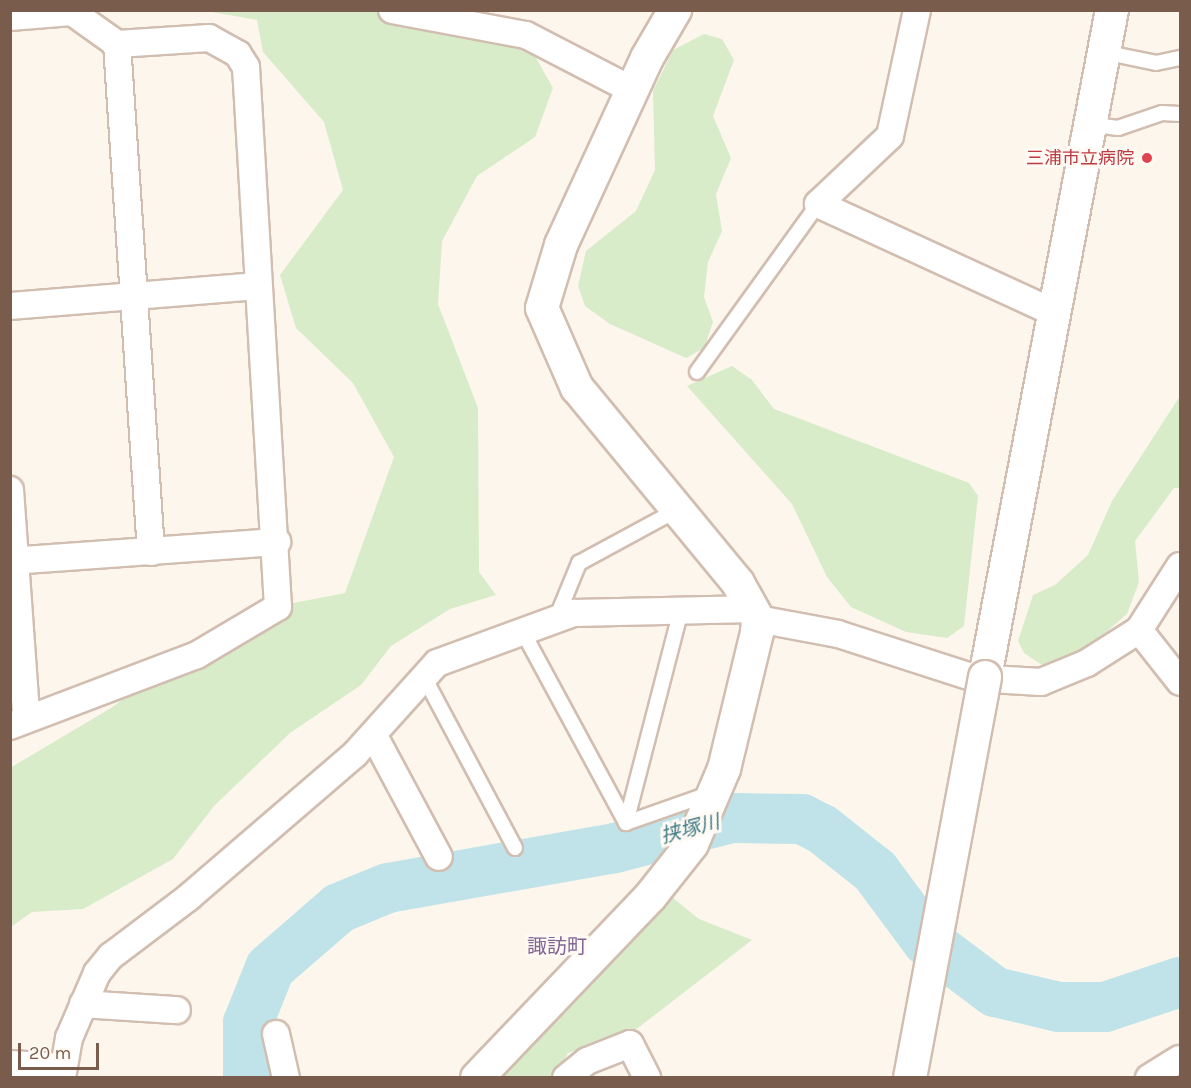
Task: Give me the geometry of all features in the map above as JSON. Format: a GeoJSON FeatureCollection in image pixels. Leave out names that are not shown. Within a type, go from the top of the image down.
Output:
{"type":"FeatureCollection","features":[{"type":"Feature","properties":{"kind":"street"},"geometry":{"type":"LineString","coordinates":[[392,10],[526,35],[632,90]]}},
{"type":"Feature","properties":{"kind":"street"},"geometry":{"type":"LineString","coordinates":[[675,10],[632,90],[546,282],[542,308],[577,388],[677,510],[756,614]]}},
{"type":"Feature","properties":{"kind":"street"},"geometry":{"type":"LineString","coordinates":[[917,10],[890,136],[818,204],[1051,311]]}},
{"type":"Feature","properties":{"kind":"street"},"geometry":{"type":"LineString","coordinates":[[910,1077],[1051,311],[1101,52],[1112,10]]}},
{"type":"Feature","properties":{"kind":"street"},"geometry":{"type":"LineString","coordinates":[[10,17],[72,12],[117,44],[209,38],[238,54],[246,67],[257,286],[278,542],[278,607],[197,655],[18,721],[10,490]]}},
{"type":"Feature","properties":{"kind":"street"},"geometry":{"type":"LineString","coordinates":[[117,44],[150,552]]}},
{"type":"Feature","properties":{"kind":"street"},"geometry":{"type":"LineString","coordinates":[[10,306],[257,286]]}},
{"type":"Feature","properties":{"kind":"street"},"geometry":{"type":"LineString","coordinates":[[13,560],[278,542]]}},
{"type":"Feature","properties":{"kind":"street"},"geometry":{"type":"LineString","coordinates":[[10,1064],[62,1072],[83,1004],[111,956],[189,897],[374,736],[423,675],[457,652],[524,634],[556,619],[681,610],[756,614],[838,634],[974,678],[1018,684],[1060,676],[1139,630],[1180,566]]}},
{"type":"Feature","properties":{"kind":"street"},"geometry":{"type":"LineString","coordinates":[[477,1077],[650,897],[692,844],[713,799],[756,614]]}},
{"type":"Feature","properties":{"kind":"street"},"geometry":{"type":"LineString","coordinates":[[1139,630],[1180,682]]}},
{"type":"Feature","properties":{"kind":"street"},"geometry":{"type":"LineString","coordinates":[[374,736],[439,857]]}},
{"type":"Feature","properties":{"kind":"street"},"geometry":{"type":"LineString","coordinates":[[83,1004],[177,1010]]}},
{"type":"Feature","properties":{"kind":"street"},"geometry":{"type":"LineString","coordinates":[[276,1034],[286,1077]]}},
{"type":"Feature","properties":{"kind":"street"},"geometry":{"type":"LineString","coordinates":[[566,1077],[586,1061],[630,1044],[647,1077]]}},
{"type":"Feature","properties":{"kind":"street"},"geometry":{"type":"LineString","coordinates":[[1149,1077],[1180,1059]]}},
{"type":"Feature","properties":{"kind":"lane"},"geometry":{"type":"LineString","coordinates":[[1101,52],[1156,63],[1180,58]]}},
{"type":"Feature","properties":{"kind":"lane"},"geometry":{"type":"LineString","coordinates":[[1087,124],[1118,128],[1162,113],[1180,114]]}},
{"type":"Feature","properties":{"kind":"lane"},"geometry":{"type":"LineString","coordinates":[[697,372],[818,204]]}},
{"type":"Feature","properties":{"kind":"lane"},"geometry":{"type":"LineString","coordinates":[[556,619],[579,562],[677,510]]}},
{"type":"Feature","properties":{"kind":"lane"},"geometry":{"type":"LineString","coordinates":[[626,823],[681,610]]}},
{"type":"Feature","properties":{"kind":"lane"},"geometry":{"type":"LineString","coordinates":[[524,634],[626,823]]}},
{"type":"Feature","properties":{"kind":"lane"},"geometry":{"type":"LineString","coordinates":[[423,675],[515,848]]}},
{"type":"Feature","properties":{"kind":"lane"},"geometry":{"type":"LineString","coordinates":[[626,823],[713,799]]}},
{"type":"Feature","properties":{"kind":"green space"},"geometry":{"type":"Polygon","coordinates":[[[206,11],[485,11],[519,28],[553,88],[535,137],[477,176],[442,241],[438,304],[478,408],[479,572],[496,595],[450,609],[391,646],[361,685],[290,733],[214,806],[173,859],[83,909],[32,912],[11,927],[10,768],[111,708],[242,613],[345,593],[394,457],[353,383],[296,328],[280,275],[343,190],[324,122],[263,52],[257,20],[206,11]]]}},
{"type":"Feature","properties":{"kind":"green space"},"geometry":{"type":"Polygon","coordinates":[[[704,34],[722,39],[734,60],[713,116],[731,158],[716,194],[722,231],[708,262],[704,297],[713,322],[704,348],[686,358],[610,324],[585,306],[578,286],[586,251],[636,211],[655,170],[653,91],[673,50],[704,34]]]}},
{"type":"Feature","properties":{"kind":"green space"},"geometry":{"type":"Polygon","coordinates":[[[732,366],[752,380],[774,409],[969,483],[978,496],[964,626],[947,638],[906,632],[851,607],[827,577],[792,504],[687,386],[732,366]]]}},
{"type":"Feature","properties":{"kind":"green space"},"geometry":{"type":"Polygon","coordinates":[[[1180,396],[1180,488],[1174,488],[1135,541],[1139,582],[1127,614],[1090,646],[1042,665],[1024,653],[1018,641],[1033,595],[1055,585],[1088,555],[1112,501],[1180,396]]]}},
{"type":"Feature","properties":{"kind":"green space"},"geometry":{"type":"Polygon","coordinates":[[[668,894],[699,919],[752,940],[630,1034],[568,1053],[556,1077],[496,1078],[668,894]]]}},
{"type":"Feature","properties":{"kind":"waterway","name":"挟塚川"},"geometry":{"type":"LineString","coordinates":[[248,1078],[248,1023],[270,968],[339,908],[388,888],[615,848],[732,818],[802,819],[822,829],[875,871],[927,941],[995,992],[1059,1007],[1105,1007],[1180,982]]}},
{"type":"Feature","properties":{"kind":"place","name":"三浦市立病院"},"geometry":{"type":"Point","coordinates":[1147,158]}},
{"type":"Feature","properties":{"kind":"district","name":"諏訪町"},"geometry":{"type":"Point","coordinates":[557,946]}}]}
